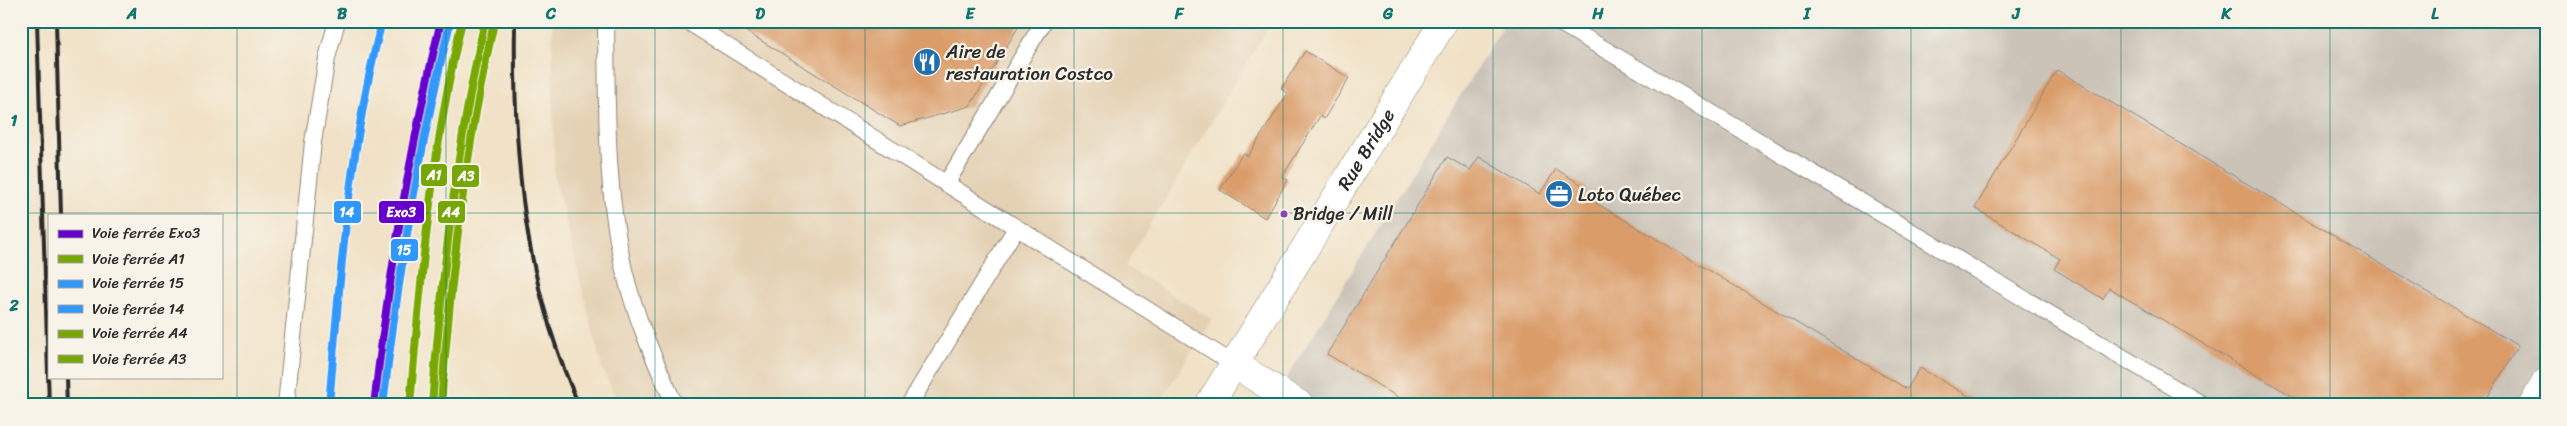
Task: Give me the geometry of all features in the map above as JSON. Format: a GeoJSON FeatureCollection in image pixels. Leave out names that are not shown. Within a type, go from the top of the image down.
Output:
{"type":"FeatureCollection","features":[{"type":"Feature","properties":{"kind":"main road","name":"Rue Bridge"},"geometry":{"type":"LineString","coordinates":[[1209,405],[1444,21]]}},
{"type":"Feature","properties":{"kind":"main road"},"geometry":{"type":"LineString","coordinates":[[1234,364],[1300,405]]}},
{"type":"Feature","properties":{"kind":"main road"},"geometry":{"type":"LineString","coordinates":[[2533,405],[2546,382]]}},
{"type":"Feature","properties":{"kind":"lane"},"geometry":{"type":"LineString","coordinates":[[286,405],[313,142],[328,58],[337,21]]}},
{"type":"Feature","properties":{"kind":"lane"},"geometry":{"type":"LineString","coordinates":[[606,21],[608,154],[624,271],[657,366],[675,405]]}},
{"type":"Feature","properties":{"kind":"lane"},"geometry":{"type":"LineString","coordinates":[[687,21],[1234,364]]}},
{"type":"Feature","properties":{"kind":"lane"},"geometry":{"type":"LineString","coordinates":[[946,184],[1044,21]]}},
{"type":"Feature","properties":{"kind":"lane"},"geometry":{"type":"LineString","coordinates":[[1558,21],[2203,405]]}},
{"type":"Feature","properties":{"kind":"lane"},"geometry":{"type":"LineString","coordinates":[[909,405],[1016,228]]}},
{"type":"Feature","properties":{"kind":"shaded area"},"geometry":{"type":"Polygon","coordinates":[[[552,21],[1272,21],[1125,266],[1212,319],[1158,405],[620,405],[602,369],[554,174],[552,21]]]}},
{"type":"Feature","properties":{"kind":"shaded area"},"geometry":{"type":"Polygon","coordinates":[[[1506,21],[2546,21],[2546,405],[1270,405],[1506,21]]]}},
{"type":"Feature","properties":{"kind":"building"},"geometry":{"type":"Polygon","coordinates":[[[729,21],[1022,21],[970,106],[900,126],[729,21]]]}},
{"type":"Feature","properties":{"kind":"building"},"geometry":{"type":"Polygon","coordinates":[[[1305,51],[1349,78],[1324,119],[1320,116],[1282,177],[1288,180],[1265,218],[1220,190],[1243,153],[1248,156],[1288,93],[1281,89],[1305,51]]]}},
{"type":"Feature","properties":{"kind":"building"},"geometry":{"type":"Polygon","coordinates":[[[2057,70],[2518,346],[2483,405],[2307,405],[2109,288],[2103,299],[2054,269],[2060,259],[1975,208],[2057,70]]]}},
{"type":"Feature","properties":{"kind":"building"},"geometry":{"type":"Polygon","coordinates":[[[1447,157],[1470,170],[1479,157],[1540,194],[1556,169],[1587,188],[1583,195],[1907,389],[1920,368],[1984,405],[1411,405],[1327,354],[1447,157]]]}},
{"type":"Feature","properties":{"kind":"railway"},"geometry":{"type":"LineString","coordinates":[[37,21],[48,373]]}},
{"type":"Feature","properties":{"kind":"railway"},"geometry":{"type":"LineString","coordinates":[[56,21],[61,214]]}},
{"type":"Feature","properties":{"kind":"railway"},"geometry":{"type":"LineString","coordinates":[[515,21],[516,120],[525,217],[545,312],[560,358],[579,405]]}},
{"type":"Feature","properties":{"kind":"railway"},"geometry":{"type":"LineString","coordinates":[[48,378],[49,405]]}},
{"type":"Feature","properties":{"kind":"railway"},"geometry":{"type":"LineString","coordinates":[[66,378],[67,405]]}},
{"type":"Feature","properties":{"kind":"rail line","name":"14"},"geometry":{"type":"LineString","coordinates":[[329,405],[347,212],[361,116],[382,21]]}},
{"type":"Feature","properties":{"kind":"rail line","name":"Exo3"},"geometry":{"type":"LineString","coordinates":[[374,405],[386,308],[410,164],[441,21]]}},
{"type":"Feature","properties":{"kind":"rail line","name":"A1"},"geometry":{"type":"LineString","coordinates":[[410,405],[423,260],[435,164],[462,21]]}},
{"type":"Feature","properties":{"kind":"rail line","name":"A4"},"geometry":{"type":"LineString","coordinates":[[432,405],[440,308],[451,212],[466,116],[485,21]]}},
{"type":"Feature","properties":{"kind":"rail line","name":"15"},"geometry":{"type":"LineString","coordinates":[[383,405],[410,213],[450,23]]}},
{"type":"Feature","properties":{"kind":"rail line","name":"A3"},"geometry":{"type":"LineString","coordinates":[[441,405],[460,213],[475,118],[494,23]]}},
{"type":"Feature","properties":{"kind":"place","name":"Aire de restauration Costco"},"geometry":{"type":"Point","coordinates":[927,62]}},
{"type":"Feature","properties":{"kind":"place","name":"Loto Québec"},"geometry":{"type":"Point","coordinates":[1559,194]}},
{"type":"Feature","properties":{"kind":"place","name":"Bridge / Mill"},"geometry":{"type":"Point","coordinates":[1284,214]}}]}
